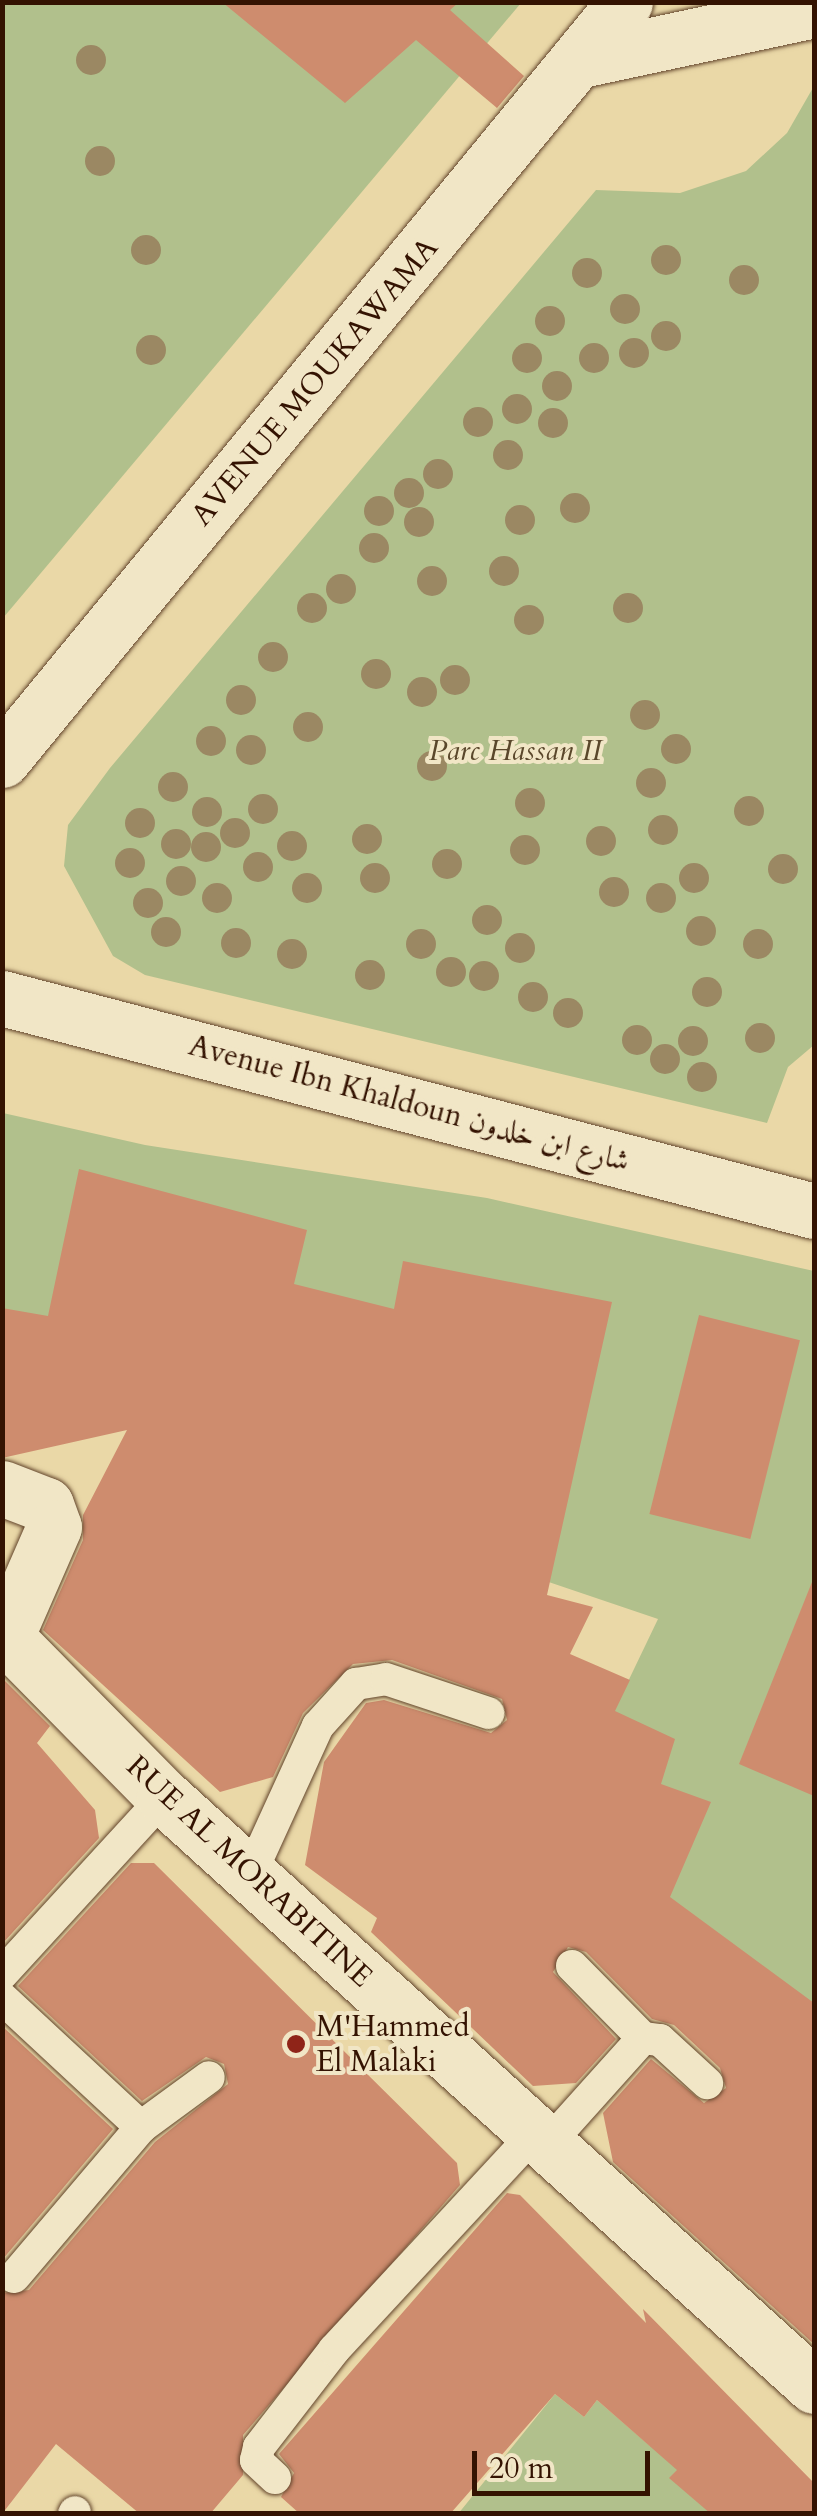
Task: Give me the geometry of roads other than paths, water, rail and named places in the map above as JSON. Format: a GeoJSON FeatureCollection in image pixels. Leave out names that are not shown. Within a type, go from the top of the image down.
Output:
{"type":"FeatureCollection","features":[{"type":"Feature","properties":{"kind":"street","name":"AVENUE MOUKAWAMA"},"geometry":{"type":"LineString","coordinates":[[2,760],[625,2]]}},
{"type":"Feature","properties":{"kind":"street"},"geometry":{"type":"LineString","coordinates":[[581,60],[814,10]]}},
{"type":"Feature","properties":{"kind":"street","name":"Avenue Ibn Khaldoun شارع ابن خلدون"},"geometry":{"type":"LineString","coordinates":[[2,998],[814,1211]]}},
{"type":"Feature","properties":{"kind":"street"},"geometry":{"type":"LineString","coordinates":[[2,1488],[46,1505],[54,1527],[4,1637]]}},
{"type":"Feature","properties":{"kind":"street","name":"RUE AL MORABITINE"},"geometry":{"type":"LineString","coordinates":[[4,1637],[164,1796],[814,2386]]}},
{"type":"Feature","properties":{"kind":"lane"},"geometry":{"type":"LineString","coordinates":[[250,1875],[318,1726],[356,1684],[386,1679],[488,1713]]}},
{"type":"Feature","properties":{"kind":"lane"},"geometry":{"type":"LineString","coordinates":[[2,1974],[164,1796]]}},
{"type":"Feature","properties":{"kind":"lane"},"geometry":{"type":"LineString","coordinates":[[572,1966],[644,2038],[660,2040],[707,2083]]}},
{"type":"Feature","properties":{"kind":"lane"},"geometry":{"type":"LineString","coordinates":[[2,1998],[142,2127]]}},
{"type":"Feature","properties":{"kind":"lane"},"geometry":{"type":"LineString","coordinates":[[275,2478],[256,2460],[258,2448],[334,2350],[644,2038]]}},
{"type":"Feature","properties":{"kind":"lane"},"geometry":{"type":"LineString","coordinates":[[14,2277],[142,2127],[210,2077]]}},
{"type":"Feature","properties":{"kind":"place","name":"M'Hammed El Malaki"},"geometry":{"type":"Point","coordinates":[296,2044]}},
{"type":"Feature","properties":{"kind":"park label","name":"Parc Hassan II"},"geometry":{"type":"Point","coordinates":[515,751]}}]}
